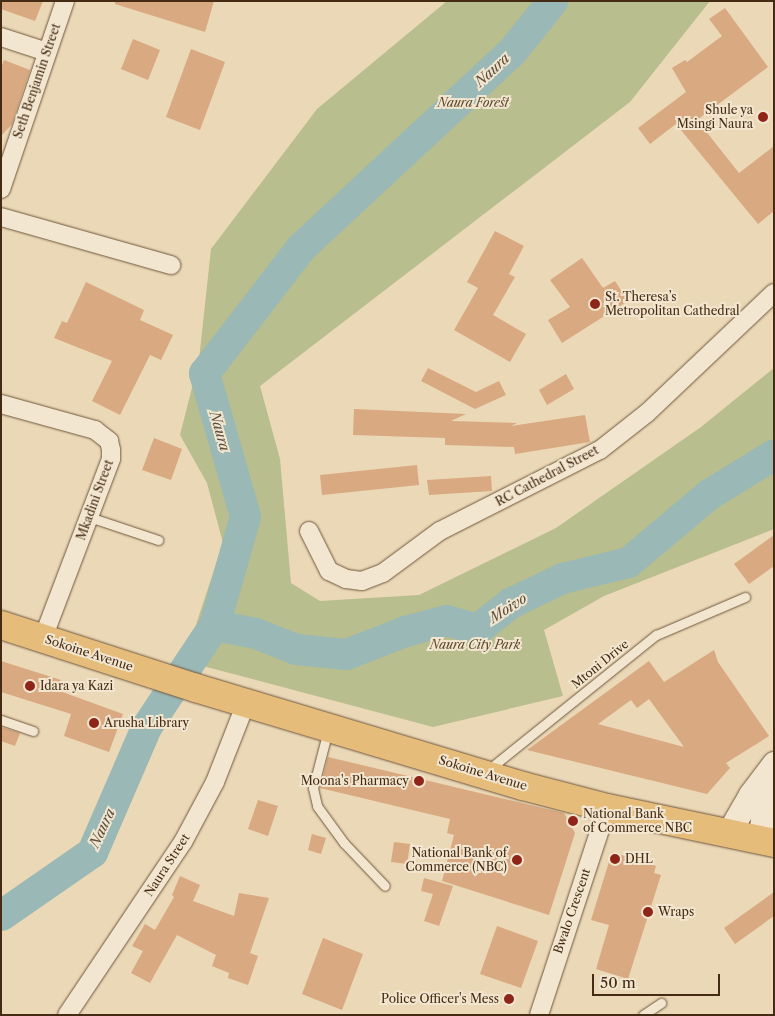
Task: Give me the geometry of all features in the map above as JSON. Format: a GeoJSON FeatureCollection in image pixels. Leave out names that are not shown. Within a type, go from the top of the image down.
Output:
{"type":"FeatureCollection","features":[{"type":"Feature","properties":{"kind":"main road","name":"Sokoine Avenue"},"geometry":{"type":"LineString","coordinates":[[1,625],[186,685],[484,774],[607,808],[767,842]]}},
{"type":"Feature","properties":{"kind":"street","name":"Seth Benjamin Street"},"geometry":{"type":"LineString","coordinates":[[1,189],[65,1]]}},
{"type":"Feature","properties":{"kind":"street"},"geometry":{"type":"LineString","coordinates":[[1,37],[47,52]]}},
{"type":"Feature","properties":{"kind":"street"},"geometry":{"type":"LineString","coordinates":[[1,217],[171,265]]}},
{"type":"Feature","properties":{"kind":"street","name":"RC Cathedral Street"},"geometry":{"type":"LineString","coordinates":[[309,531],[329,571],[346,579],[362,581],[383,573],[440,531],[600,450],[647,413],[774,293]]}},
{"type":"Feature","properties":{"kind":"street","name":"Mkadini Street"},"geometry":{"type":"LineString","coordinates":[[1,404],[95,430],[109,442],[111,459],[43,638]]}},
{"type":"Feature","properties":{"kind":"street","name":"Naura Street"},"geometry":{"type":"LineString","coordinates":[[67,1015],[183,842],[215,782],[246,703]]}},
{"type":"Feature","properties":{"kind":"street"},"geometry":{"type":"LineString","coordinates":[[728,835],[751,795],[774,764]]}},
{"type":"Feature","properties":{"kind":"street"},"geometry":{"type":"LineString","coordinates":[[767,842],[766,799],[774,780]]}},
{"type":"Feature","properties":{"kind":"street","name":"Bwalo Crescent"},"geometry":{"type":"LineString","coordinates":[[539,1015],[607,808]]}},
{"type":"Feature","properties":{"kind":"lane"},"geometry":{"type":"LineString","coordinates":[[89,517],[158,540]]}},
{"type":"Feature","properties":{"kind":"lane","name":"Mtoni Drive"},"geometry":{"type":"LineString","coordinates":[[484,774],[656,635],[745,597]]}},
{"type":"Feature","properties":{"kind":"lane"},"geometry":{"type":"LineString","coordinates":[[1,720],[33,730]]}},
{"type":"Feature","properties":{"kind":"lane"},"geometry":{"type":"LineString","coordinates":[[328,728],[313,788],[317,806],[344,843],[384,886]]}},
{"type":"Feature","properties":{"kind":"lane"},"geometry":{"type":"LineString","coordinates":[[643,1015],[661,1003]]}},
{"type":"Feature","properties":{"kind":"green space"},"geometry":{"type":"Polygon","coordinates":[[[447,1],[710,1],[630,102],[260,386],[280,459],[291,583],[320,601],[419,595],[556,528],[701,427],[774,368],[774,529],[604,596],[544,630],[563,696],[433,727],[184,661],[223,543],[207,483],[180,435],[199,360],[211,249],[317,109],[447,1]]]}},
{"type":"Feature","properties":{"kind":"building"},"geometry":{"type":"Polygon","coordinates":[[[1,1],[43,1],[35,21],[1,9],[1,1]]]}},
{"type":"Feature","properties":{"kind":"building"},"geometry":{"type":"Polygon","coordinates":[[[115,1],[214,1],[205,32],[115,4],[115,1]]]}},
{"type":"Feature","properties":{"kind":"building"},"geometry":{"type":"Polygon","coordinates":[[[725,8],[768,67],[697,120],[739,173],[774,146],[774,211],[758,224],[676,124],[650,144],[638,128],[686,92],[672,68],[685,60],[687,62],[722,36],[709,19],[725,8]]]}},
{"type":"Feature","properties":{"kind":"building"},"geometry":{"type":"Polygon","coordinates":[[[133,39],[160,50],[148,80],[121,69],[133,39]]]}},
{"type":"Feature","properties":{"kind":"building"},"geometry":{"type":"Polygon","coordinates":[[[191,49],[225,62],[200,130],[166,117],[191,49]]]}},
{"type":"Feature","properties":{"kind":"building"},"geometry":{"type":"Polygon","coordinates":[[[4,60],[30,70],[12,124],[1,136],[1,68],[4,60]]]}},
{"type":"Feature","properties":{"kind":"building"},"geometry":{"type":"Polygon","coordinates":[[[495,231],[524,246],[509,274],[515,277],[493,315],[526,334],[510,362],[454,330],[478,288],[467,282],[495,231]]]}},
{"type":"Feature","properties":{"kind":"building","name":"St. Theresa’s Metropolitan Cathedral"},"geometry":{"type":"Polygon","coordinates":[[[582,258],[603,288],[615,281],[628,301],[562,343],[548,320],[570,307],[550,280],[582,258]]]}},
{"type":"Feature","properties":{"kind":"building"},"geometry":{"type":"Polygon","coordinates":[[[86,282],[144,310],[140,320],[173,335],[161,360],[150,355],[120,415],[92,401],[112,361],[54,338],[62,321],[67,323],[86,282]]]}},
{"type":"Feature","properties":{"kind":"building"},"geometry":{"type":"Polygon","coordinates":[[[428,368],[476,392],[499,381],[506,395],[475,409],[421,381],[428,368]]]}},
{"type":"Feature","properties":{"kind":"building"},"geometry":{"type":"Polygon","coordinates":[[[566,374],[574,389],[547,405],[539,390],[566,374]]]}},
{"type":"Feature","properties":{"kind":"building"},"geometry":{"type":"Polygon","coordinates":[[[354,409],[466,414],[451,421],[517,423],[511,426],[585,415],[590,442],[515,454],[514,447],[445,445],[445,438],[353,435],[354,409]]]}},
{"type":"Feature","properties":{"kind":"building"},"geometry":{"type":"Polygon","coordinates":[[[154,438],[182,449],[171,480],[142,470],[154,438]]]}},
{"type":"Feature","properties":{"kind":"building"},"geometry":{"type":"Polygon","coordinates":[[[417,465],[419,485],[322,495],[320,475],[417,465]]]}},
{"type":"Feature","properties":{"kind":"building"},"geometry":{"type":"Polygon","coordinates":[[[491,476],[492,491],[429,495],[427,480],[491,476]]]}},
{"type":"Feature","properties":{"kind":"building"},"geometry":{"type":"Polygon","coordinates":[[[774,535],[774,566],[749,584],[734,564],[774,535]]]}},
{"type":"Feature","properties":{"kind":"building"},"geometry":{"type":"Polygon","coordinates":[[[714,650],[718,662],[769,736],[726,763],[730,768],[707,794],[527,750],[649,661],[664,682],[714,650]],[[649,699],[637,708],[631,700],[598,724],[684,747],[649,699]]]}},
{"type":"Feature","properties":{"kind":"building"},"geometry":{"type":"Polygon","coordinates":[[[1,661],[61,680],[57,690],[123,714],[109,752],[64,736],[71,714],[1,692],[1,661]]]}},
{"type":"Feature","properties":{"kind":"building"},"geometry":{"type":"Polygon","coordinates":[[[1,727],[20,733],[15,746],[1,741],[1,727]]]}},
{"type":"Feature","properties":{"kind":"building"},"geometry":{"type":"Polygon","coordinates":[[[328,757],[564,813],[575,833],[549,915],[442,881],[454,835],[447,833],[450,819],[320,788],[328,757]]]}},
{"type":"Feature","properties":{"kind":"building"},"geometry":{"type":"Polygon","coordinates":[[[258,800],[278,806],[268,836],[248,829],[258,800]]]}},
{"type":"Feature","properties":{"kind":"building"},"geometry":{"type":"Polygon","coordinates":[[[312,834],[326,838],[321,854],[308,850],[312,834]]]}},
{"type":"Feature","properties":{"kind":"building"},"geometry":{"type":"Polygon","coordinates":[[[394,842],[410,844],[407,864],[391,862],[394,842]]]}},
{"type":"Feature","properties":{"kind":"building"},"geometry":{"type":"Polygon","coordinates":[[[612,852],[656,866],[654,873],[661,875],[628,979],[596,969],[609,925],[591,920],[612,852]]]}},
{"type":"Feature","properties":{"kind":"building"},"geometry":{"type":"Polygon","coordinates":[[[180,876],[200,885],[193,901],[234,916],[239,893],[269,898],[250,953],[258,956],[248,985],[228,978],[229,973],[212,966],[216,955],[177,935],[150,983],[131,973],[143,951],[132,946],[145,924],[155,930],[174,897],[172,895],[180,876]]]}},
{"type":"Feature","properties":{"kind":"building"},"geometry":{"type":"Polygon","coordinates":[[[424,878],[453,886],[439,926],[424,921],[433,894],[421,891],[424,878]]]}},
{"type":"Feature","properties":{"kind":"building"},"geometry":{"type":"Polygon","coordinates":[[[774,892],[774,916],[735,944],[724,928],[774,892]]]}},
{"type":"Feature","properties":{"kind":"building"},"geometry":{"type":"Polygon","coordinates":[[[497,926],[538,941],[521,988],[480,974],[497,926]]]}},
{"type":"Feature","properties":{"kind":"building"},"geometry":{"type":"Polygon","coordinates":[[[323,938],[363,954],[342,1010],[302,994],[323,938]]]}},
{"type":"Feature","properties":{"kind":"waterway","name":"Naura"},"geometry":{"type":"LineString","coordinates":[[1,915],[92,852],[146,727],[214,625],[245,516],[204,373],[301,247],[512,51],[552,1]]}},
{"type":"Feature","properties":{"kind":"waterway","name":"Moivo"},"geometry":{"type":"LineString","coordinates":[[214,625],[255,633],[296,649],[346,654],[405,631],[446,620],[477,629],[510,603],[562,578],[628,562],[709,494],[774,454]]}},
{"type":"Feature","properties":{"kind":"place","name":"Shule ya Msingi Naura"},"geometry":{"type":"Point","coordinates":[763,117]}},
{"type":"Feature","properties":{"kind":"place","name":"St. Theresa’s Metropolitan Cathedral"},"geometry":{"type":"Point","coordinates":[595,304]}},
{"type":"Feature","properties":{"kind":"place","name":"Idara ya Kazi"},"geometry":{"type":"Point","coordinates":[30,686]}},
{"type":"Feature","properties":{"kind":"place","name":"Arusha Library"},"geometry":{"type":"Point","coordinates":[94,723]}},
{"type":"Feature","properties":{"kind":"place","name":"Moona's Pharmacy"},"geometry":{"type":"Point","coordinates":[419,781]}},
{"type":"Feature","properties":{"kind":"place","name":"National Bank of Commerce NBC"},"geometry":{"type":"Point","coordinates":[573,821]}},
{"type":"Feature","properties":{"kind":"place","name":"DHL"},"geometry":{"type":"Point","coordinates":[615,859]}},
{"type":"Feature","properties":{"kind":"place","name":"National Bank of Commerce (NBC)"},"geometry":{"type":"Point","coordinates":[517,860]}},
{"type":"Feature","properties":{"kind":"place","name":"Wraps"},"geometry":{"type":"Point","coordinates":[648,912]}},
{"type":"Feature","properties":{"kind":"place","name":"Police Officer's Mess"},"geometry":{"type":"Point","coordinates":[509,999]}},
{"type":"Feature","properties":{"kind":"park label","name":"Naura Forest"},"geometry":{"type":"Point","coordinates":[473,103]}},
{"type":"Feature","properties":{"kind":"park label","name":"Naura City Park"},"geometry":{"type":"Point","coordinates":[475,645]}}]}
